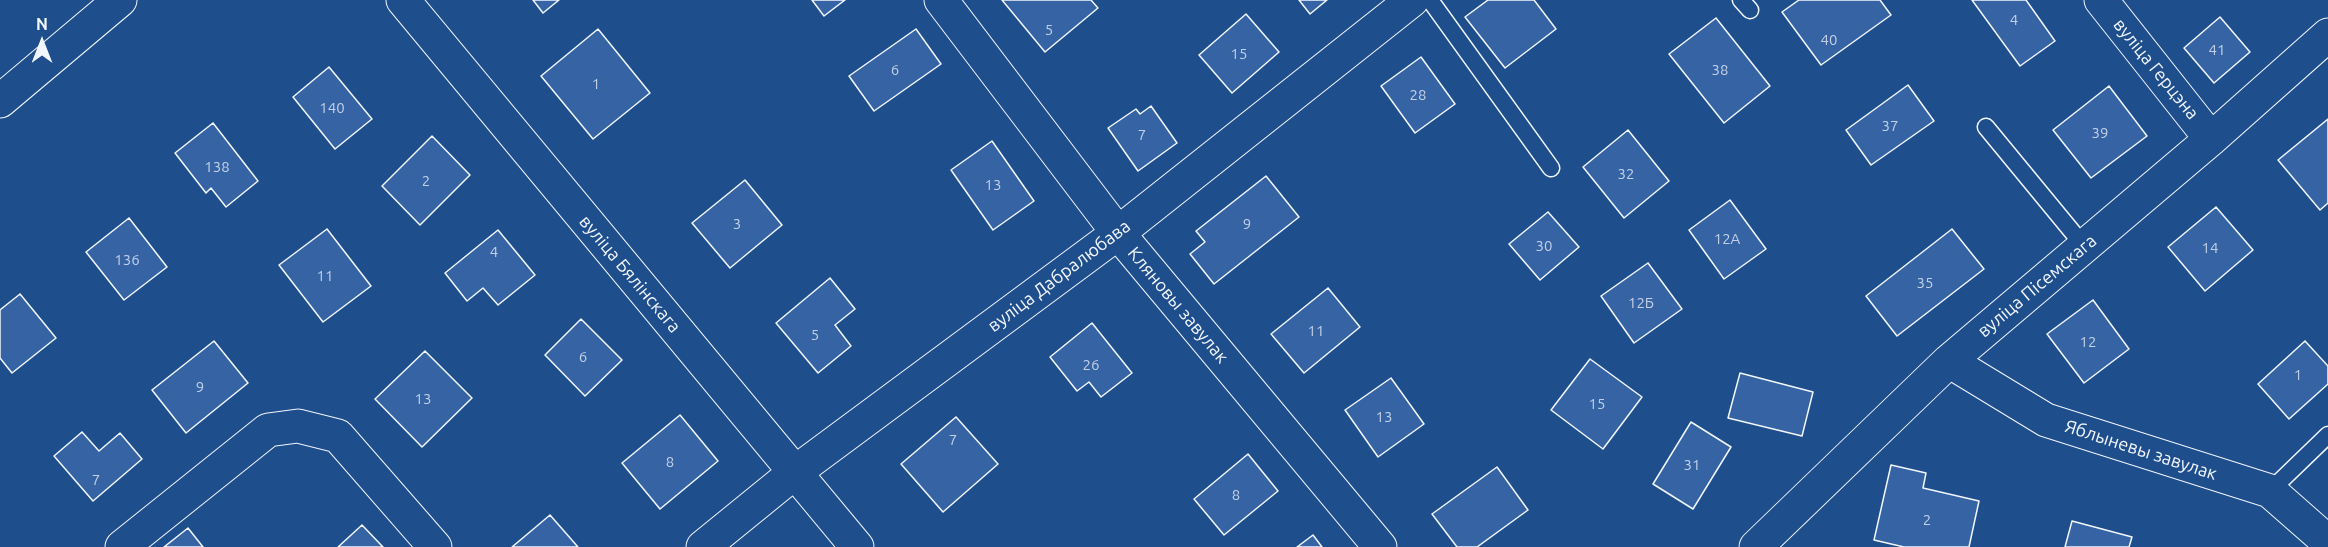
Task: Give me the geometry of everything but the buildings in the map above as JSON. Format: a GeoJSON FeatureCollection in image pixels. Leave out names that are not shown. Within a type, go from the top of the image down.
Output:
{"type":"FeatureCollection","features":[{"type":"Feature","properties":{"kind":"street"},"geometry":{"type":"LineString","coordinates":[[0,101],[120,0]]}},
{"type":"Feature","properties":{"kind":"street","name":"вуліца Бялінскага"},"geometry":{"type":"LineString","coordinates":[[404,0],[857,547]]}},
{"type":"Feature","properties":{"kind":"street","name":"Кляновы завулак"},"geometry":{"type":"LineString","coordinates":[[941,0],[1118,233],[1380,547]]}},
{"type":"Feature","properties":{"kind":"street","name":"вуліца Дабралюбава"},"geometry":{"type":"LineString","coordinates":[[703,547],[794,473],[1118,233],[1412,0]]}},
{"type":"Feature","properties":{"kind":"street","name":"вуліца Герцэна"},"geometry":{"type":"LineString","coordinates":[[2101,0],[2211,139]]}},
{"type":"Feature","properties":{"kind":"street","name":"вуліца Пісемскага"},"geometry":{"type":"LineString","coordinates":[[1756,547],[1949,361],[2211,139],[2328,35]]}},
{"type":"Feature","properties":{"kind":"street","name":"Яблыневы завулак"},"geometry":{"type":"LineString","coordinates":[[1949,361],[2046,420],[2270,491],[2328,542]]}},
{"type":"Feature","properties":{"kind":"street"},"geometry":{"type":"LineString","coordinates":[[122,547],[268,430],[298,426],[338,436],[435,547]]}},
{"type":"Feature","properties":{"kind":"lane"},"geometry":{"type":"LineString","coordinates":[[1430,0],[1551,168]]}},
{"type":"Feature","properties":{"kind":"lane"},"geometry":{"type":"LineString","coordinates":[[1986,127],[2084,246]]}},
{"type":"Feature","properties":{"kind":"lane"},"geometry":{"type":"LineString","coordinates":[[2270,491],[2328,435]]}}]}
